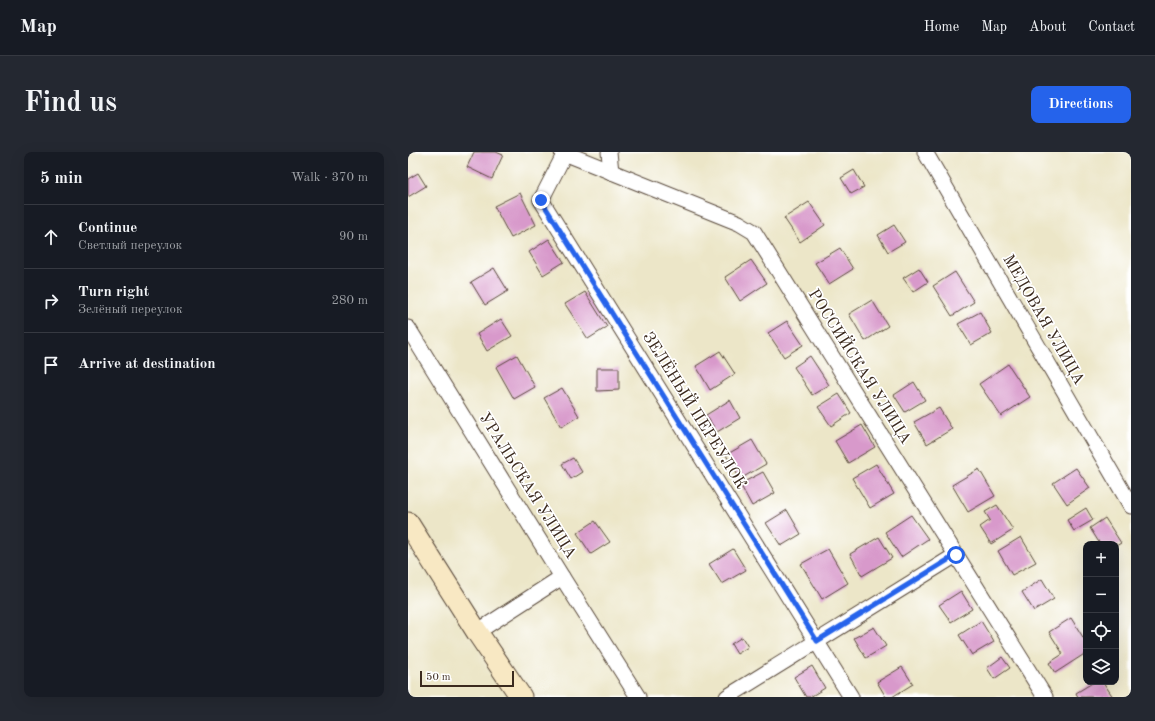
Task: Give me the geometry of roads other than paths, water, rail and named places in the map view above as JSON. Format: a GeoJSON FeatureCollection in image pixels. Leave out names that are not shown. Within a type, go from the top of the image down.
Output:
{"type":"FeatureCollection","features":[{"type":"Feature","properties":{"kind":"main road"},"geometry":{"type":"LineString","coordinates":[[408,523],[477,632],[521,697]]}},
{"type":"Feature","properties":{"kind":"street"},"geometry":{"type":"LineString","coordinates":[[609,152],[611,172]]}},
{"type":"Feature","properties":{"kind":"street","name":"МЕДОВАЯ УЛИЦА"},"geometry":{"type":"LineString","coordinates":[[925,152],[1131,506]]}},
{"type":"Feature","properties":{"kind":"street","name":"РОССИЙСКАЯ УЛИЦА"},"geometry":{"type":"LineString","coordinates":[[564,153],[740,223],[754,232],[1045,697]]}},
{"type":"Feature","properties":{"kind":"street","name":"ЗЕЛЁНЫЙ ПЕРЕУЛОК"},"geometry":{"type":"LineString","coordinates":[[564,153],[541,200],[851,697]]}},
{"type":"Feature","properties":{"kind":"street","name":"УРАЛЬСКАЯ УЛИЦА"},"geometry":{"type":"LineString","coordinates":[[408,328],[562,577],[477,632]]}},
{"type":"Feature","properties":{"kind":"street"},"geometry":{"type":"LineString","coordinates":[[727,697],[956,555]]}},
{"type":"Feature","properties":{"kind":"street"},"geometry":{"type":"LineString","coordinates":[[562,577],[638,697]]}}]}
